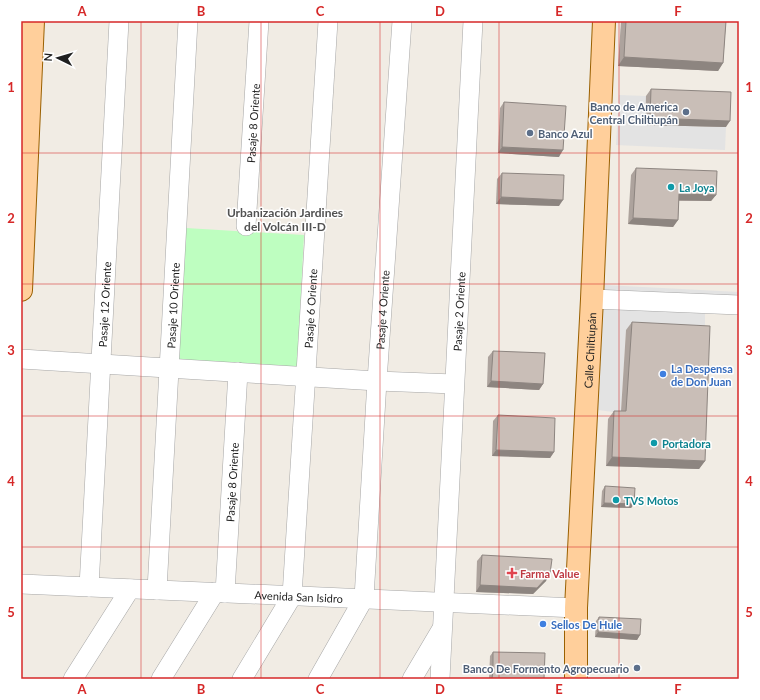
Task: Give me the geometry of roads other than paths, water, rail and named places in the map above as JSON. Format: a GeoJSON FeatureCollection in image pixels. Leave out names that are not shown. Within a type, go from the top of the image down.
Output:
{"type":"FeatureCollection","features":[{"type":"Feature","properties":{"kind":"main road"},"geometry":{"type":"LineString","coordinates":[[21,290],[22,219],[33,21]]}},
{"type":"Feature","properties":{"kind":"main road","name":"Calle Chiltiupán"},"geometry":{"type":"LineString","coordinates":[[576,679],[576,608],[592,299],[604,21]]}},
{"type":"Feature","properties":{"kind":"street","name":"Pasaje 12 Oriente"},"geometry":{"type":"LineString","coordinates":[[89,587],[119,21]]}},
{"type":"Feature","properties":{"kind":"street","name":"Pasaje 10 Oriente"},"geometry":{"type":"LineString","coordinates":[[157,590],[188,21]]}},
{"type":"Feature","properties":{"kind":"street","name":"Pasaje 8 Oriente"},"geometry":{"type":"LineString","coordinates":[[246,226],[259,21]]}},
{"type":"Feature","properties":{"kind":"street","name":"Pasaje 6 Oriente"},"geometry":{"type":"LineString","coordinates":[[292,596],[328,21]]}},
{"type":"Feature","properties":{"kind":"street","name":"Pasaje 4 Oriente"},"geometry":{"type":"LineString","coordinates":[[364,598],[377,380],[402,21]]}},
{"type":"Feature","properties":{"kind":"street","name":"Pasaje 2 Oriente"},"geometry":{"type":"LineString","coordinates":[[440,679],[473,21]]}},
{"type":"Feature","properties":{"kind":"street"},"geometry":{"type":"LineString","coordinates":[[592,299],[739,305]]}},
{"type":"Feature","properties":{"kind":"street"},"geometry":{"type":"LineString","coordinates":[[21,359],[454,384]]}},
{"type":"Feature","properties":{"kind":"street","name":"Pasaje 8 Oriente"},"geometry":{"type":"LineString","coordinates":[[220,592],[238,372]]}},
{"type":"Feature","properties":{"kind":"street","name":"Avenida San Isidro"},"geometry":{"type":"LineString","coordinates":[[21,584],[576,608]]}},
{"type":"Feature","properties":{"kind":"street"},"geometry":{"type":"LineString","coordinates":[[73,679],[130,589]]}},
{"type":"Feature","properties":{"kind":"street"},"geometry":{"type":"LineString","coordinates":[[161,679],[220,592]]}},
{"type":"Feature","properties":{"kind":"street"},"geometry":{"type":"LineString","coordinates":[[242,679],[292,596]]}},
{"type":"Feature","properties":{"kind":"street"},"geometry":{"type":"LineString","coordinates":[[318,679],[364,598]]}},
{"type":"Feature","properties":{"kind":"street"},"geometry":{"type":"LineString","coordinates":[[412,679],[442,629]]}},
{"type":"Feature","properties":{"kind":"place","name":"Banco de America Central Chiltiupán"},"geometry":{"type":"Point","coordinates":[686,112]}},
{"type":"Feature","properties":{"kind":"place","name":"Banco Azul"},"geometry":{"type":"Point","coordinates":[530,133]}},
{"type":"Feature","properties":{"kind":"place","name":"La Joya"},"geometry":{"type":"Point","coordinates":[671,187]}},
{"type":"Feature","properties":{"kind":"place","name":"La Despensa de Don Juan"},"geometry":{"type":"Point","coordinates":[663,374]}},
{"type":"Feature","properties":{"kind":"place","name":"Portadora"},"geometry":{"type":"Point","coordinates":[654,443]}},
{"type":"Feature","properties":{"kind":"place","name":"TVS Motos"},"geometry":{"type":"Point","coordinates":[616,500]}},
{"type":"Feature","properties":{"kind":"place","name":"Farma Value"},"geometry":{"type":"Point","coordinates":[512,573]}},
{"type":"Feature","properties":{"kind":"place","name":"Sellos De Hule"},"geometry":{"type":"Point","coordinates":[543,624]}},
{"type":"Feature","properties":{"kind":"place","name":"Banco De Formento Agropecuario"},"geometry":{"type":"Point","coordinates":[637,668]}},
{"type":"Feature","properties":{"kind":"district","name":"Urbanización Jardines del Volcán III-D"},"geometry":{"type":"Point","coordinates":[285,219]}}]}
